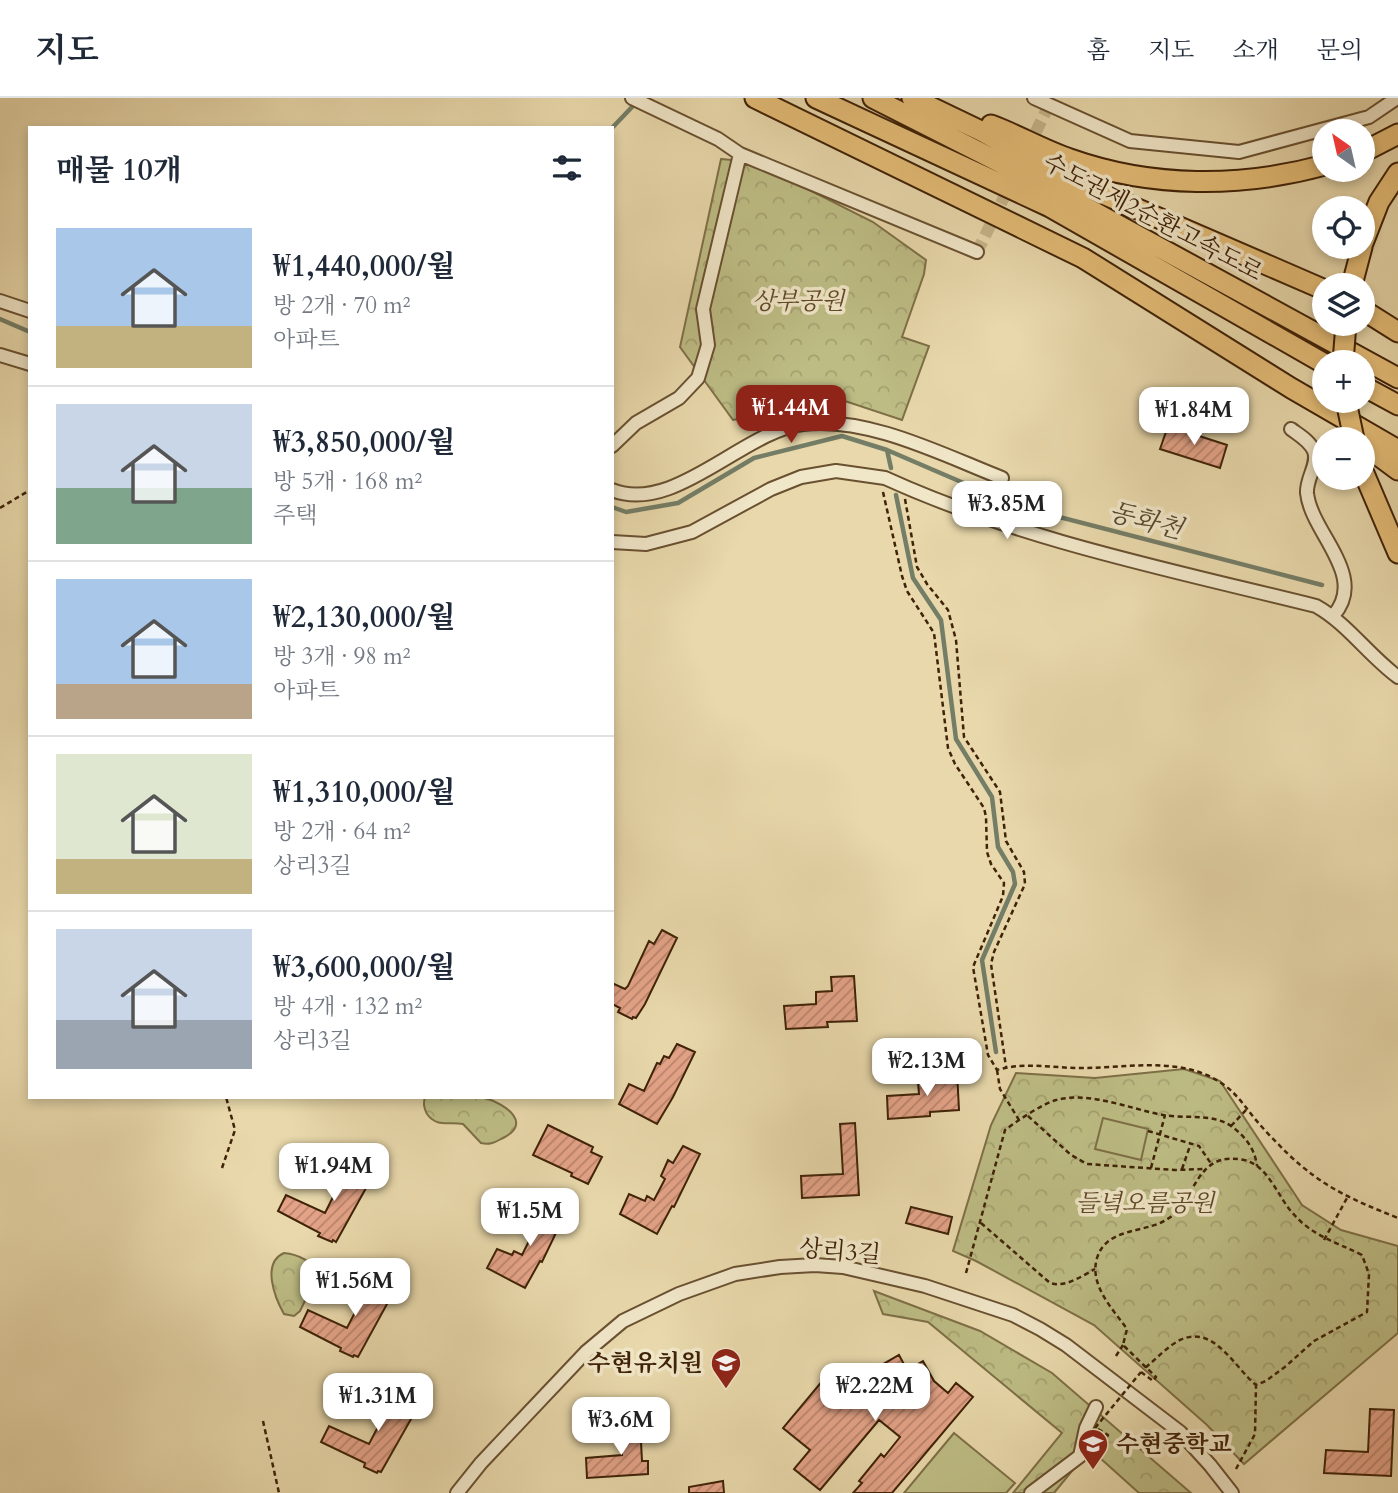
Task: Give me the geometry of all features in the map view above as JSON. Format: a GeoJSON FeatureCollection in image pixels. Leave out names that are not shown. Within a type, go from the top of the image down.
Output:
{"type":"FeatureCollection","features":[{"type":"Feature","properties":{"kind":"highway"},"geometry":{"type":"LineString","coordinates":[[755,98],[1083,258],[1291,388],[1398,450]]}},
{"type":"Feature","properties":{"kind":"highway","name":"수도권제2순환고속도로"},"geometry":{"type":"LineString","coordinates":[[816,98],[1050,207],[1312,357]]}},
{"type":"Feature","properties":{"kind":"highway"},"geometry":{"type":"LineString","coordinates":[[912,98],[981,131],[1073,181],[1312,284]]}},
{"type":"Feature","properties":{"kind":"highway"},"geometry":{"type":"LineString","coordinates":[[920,98],[1015,134],[1068,159],[1119,174],[1160,180],[1231,181],[1275,177],[1312,169]]}},
{"type":"Feature","properties":{"kind":"highway","name":"수도권제2순환고속도로"},"geometry":{"type":"LineString","coordinates":[[878,101],[1056,191],[1398,378]]}},
{"type":"Feature","properties":{"kind":"highway"},"geometry":{"type":"LineString","coordinates":[[1376,145],[1398,134]]}},
{"type":"Feature","properties":{"kind":"highway"},"geometry":{"type":"LineString","coordinates":[[1375,212],[1398,173]]}},
{"type":"Feature","properties":{"kind":"highway"},"geometry":{"type":"LineString","coordinates":[[1375,317],[1398,331]]}},
{"type":"Feature","properties":{"kind":"highway"},"geometry":{"type":"LineString","coordinates":[[1291,388],[1341,427]]}},
{"type":"Feature","properties":{"kind":"highway"},"geometry":{"type":"LineString","coordinates":[[1375,393],[1398,405]]}},
{"type":"Feature","properties":{"kind":"highway"},"geometry":{"type":"LineString","coordinates":[[1375,453],[1398,470]]}},
{"type":"Feature","properties":{"kind":"highway"},"geometry":{"type":"LineString","coordinates":[[1371,490],[1398,554]]}},
{"type":"Feature","properties":{"kind":"street"},"geometry":{"type":"LineString","coordinates":[[632,98],[719,139],[740,154],[977,252]]}},
{"type":"Feature","properties":{"kind":"street"},"geometry":{"type":"LineString","coordinates":[[1034,98],[1049,101],[1130,141],[1239,152],[1369,117],[1397,98]]}},
{"type":"Feature","properties":{"kind":"street"},"geometry":{"type":"LineString","coordinates":[[614,444],[636,423],[679,398],[698,378],[708,345],[703,309],[740,154]]}},
{"type":"Feature","properties":{"kind":"street"},"geometry":{"type":"LineString","coordinates":[[0,301],[28,310]]}},
{"type":"Feature","properties":{"kind":"street"},"geometry":{"type":"LineString","coordinates":[[0,355],[28,363]]}},
{"type":"Feature","properties":{"kind":"street"},"geometry":{"type":"LineString","coordinates":[[614,491],[626,495],[658,493],[775,432],[803,424],[855,425],[1002,478],[989,515]]}},
{"type":"Feature","properties":{"kind":"street"},"geometry":{"type":"LineString","coordinates":[[1291,429],[1313,449],[1315,458],[1307,484],[1307,494],[1311,510],[1337,558],[1345,586],[1342,606],[1333,616]]}},
{"type":"Feature","properties":{"kind":"street"},"geometry":{"type":"LineString","coordinates":[[614,542],[646,544],[692,532],[771,489],[801,477],[836,471],[858,472],[885,478],[1084,548],[1315,606],[1333,616],[1366,650],[1398,677]]}},
{"type":"Feature","properties":{"kind":"street","name":"상리3길"},"geometry":{"type":"LineString","coordinates":[[457,1493],[481,1463],[586,1352],[622,1321],[679,1294],[735,1274],[815,1265],[878,1274],[925,1286],[1013,1315],[1040,1329],[1066,1345],[1180,1432],[1231,1493]]}},
{"type":"Feature","properties":{"kind":"street"},"geometry":{"type":"LineString","coordinates":[[1031,1493],[1080,1455],[1086,1429],[1096,1407]]}},
{"type":"Feature","properties":{"kind":"path"},"geometry":{"type":"LineString","coordinates":[[876,478],[884,495],[907,590],[934,634],[948,748],[955,764],[984,808],[987,852],[991,864],[1004,883],[1003,896],[973,967],[988,1055],[997,1070],[1000,1089],[1019,1121]]}},
{"type":"Feature","properties":{"kind":"path"},"geometry":{"type":"LineString","coordinates":[[903,486],[917,567],[948,610],[956,640],[964,737],[1000,792],[1006,841],[1024,872],[1025,884],[991,964],[1006,1067]]}},
{"type":"Feature","properties":{"kind":"path"},"geometry":{"type":"LineString","coordinates":[[0,508],[28,491]]}},
{"type":"Feature","properties":{"kind":"path"},"geometry":{"type":"LineString","coordinates":[[997,1070],[1023,1064],[1074,1069],[1167,1066],[1207,1075],[1234,1091],[1289,1155],[1323,1185],[1347,1198],[1398,1218]]}},
{"type":"Feature","properties":{"kind":"path"},"geometry":{"type":"LineString","coordinates":[[966,1273],[1005,1130],[1055,1100],[1082,1098],[1165,1115],[1217,1119],[1231,1126],[1253,1149],[1256,1166]]}},
{"type":"Feature","properties":{"kind":"path"},"geometry":{"type":"LineString","coordinates":[[222,1168],[235,1130],[227,1099]]}},
{"type":"Feature","properties":{"kind":"path"},"geometry":{"type":"LineString","coordinates":[[1231,1126],[1247,1109]]}},
{"type":"Feature","properties":{"kind":"path"},"geometry":{"type":"LineString","coordinates":[[1151,1168],[1165,1115]]}},
{"type":"Feature","properties":{"kind":"path"},"geometry":{"type":"LineString","coordinates":[[1028,1116],[1078,1161],[1087,1164],[1182,1170],[1205,1169],[1241,1159],[1263,1171],[1291,1212],[1324,1240],[1362,1255],[1369,1274],[1367,1312],[1314,1341],[1286,1366],[1256,1385]]}},
{"type":"Feature","properties":{"kind":"path"},"geometry":{"type":"LineString","coordinates":[[1148,1131],[1199,1146],[1213,1165]]}},
{"type":"Feature","properties":{"kind":"path"},"geometry":{"type":"LineString","coordinates":[[1182,1170],[1191,1143]]}},
{"type":"Feature","properties":{"kind":"path"},"geometry":{"type":"LineString","coordinates":[[1116,1356],[1123,1345],[1126,1329],[1101,1291],[1095,1269],[1099,1251],[1106,1243],[1130,1231],[1160,1223],[1177,1212],[1205,1169]]}},
{"type":"Feature","properties":{"kind":"path"},"geometry":{"type":"LineString","coordinates":[[1324,1240],[1347,1198]]}},
{"type":"Feature","properties":{"kind":"path"},"geometry":{"type":"LineString","coordinates":[[981,1223],[1050,1283],[1064,1283],[1095,1269]]}},
{"type":"Feature","properties":{"kind":"path"},"geometry":{"type":"LineString","coordinates":[[1145,1368],[1181,1340],[1202,1336],[1214,1342],[1256,1385]]}},
{"type":"Feature","properties":{"kind":"path"},"geometry":{"type":"LineString","coordinates":[[1095,1428],[1141,1372],[1153,1381],[1156,1377],[1123,1345]]}},
{"type":"Feature","properties":{"kind":"path"},"geometry":{"type":"LineString","coordinates":[[1236,1469],[1255,1434],[1256,1385]]}},
{"type":"Feature","properties":{"kind":"path"},"geometry":{"type":"LineString","coordinates":[[263,1421],[279,1493]]}},
{"type":"Feature","properties":{"kind":"green space","name":"상부공원"},"geometry":{"type":"Polygon","coordinates":[[[721,159],[754,162],[873,222],[926,260],[924,274],[902,337],[929,346],[902,420],[842,400],[733,420],[680,347],[721,159]]]}},
{"type":"Feature","properties":{"kind":"green space","name":"들녘오름공원"},"geometry":{"type":"Polygon","coordinates":[[[1184,1069],[1220,1081],[1302,1205],[1341,1230],[1398,1246],[1398,1333],[1244,1464],[1207,1425],[1094,1325],[953,1251],[991,1125],[1016,1073],[1095,1078],[1184,1069]]]}},
{"type":"Feature","properties":{"kind":"green space"},"geometry":{"type":"Polygon","coordinates":[[[425,1099],[488,1099],[513,1115],[515,1127],[511,1133],[496,1142],[481,1143],[463,1124],[435,1121],[427,1114],[425,1099]]]}},
{"type":"Feature","properties":{"kind":"green space"},"geometry":{"type":"Polygon","coordinates":[[[1103,1118],[1148,1129],[1141,1160],[1095,1149],[1103,1118]]]}},
{"type":"Feature","properties":{"kind":"green space"},"geometry":{"type":"Polygon","coordinates":[[[284,1253],[305,1260],[316,1271],[317,1276],[300,1311],[294,1316],[284,1314],[272,1281],[273,1264],[284,1253]]]}},
{"type":"Feature","properties":{"kind":"green space"},"geometry":{"type":"Polygon","coordinates":[[[874,1291],[980,1331],[1052,1373],[1191,1493],[1139,1493],[1090,1449],[1054,1493],[1013,1493],[1062,1433],[928,1322],[883,1314],[874,1291]]]}},
{"type":"Feature","properties":{"kind":"green space"},"geometry":{"type":"Polygon","coordinates":[[[954,1433],[1015,1483],[1006,1493],[904,1493],[954,1433]]]}},
{"type":"Feature","properties":{"kind":"building"},"geometry":{"type":"Polygon","coordinates":[[[1168,426],[1227,445],[1220,468],[1160,449],[1168,426]]]}},
{"type":"Feature","properties":{"kind":"building"},"geometry":{"type":"Polygon","coordinates":[[[662,930],[677,938],[645,1004],[636,1018],[632,1019],[618,1012],[620,1008],[614,1005],[614,984],[625,989],[649,941],[654,944],[662,930]]]}},
{"type":"Feature","properties":{"kind":"building"},"geometry":{"type":"Polygon","coordinates":[[[854,976],[857,1021],[827,1022],[828,1027],[786,1029],[784,1006],[816,1004],[816,992],[832,991],[831,977],[854,976]]]}},
{"type":"Feature","properties":{"kind":"building"},"geometry":{"type":"Polygon","coordinates":[[[677,1044],[695,1052],[657,1124],[619,1104],[629,1084],[644,1091],[657,1063],[660,1064],[664,1056],[669,1058],[677,1044]]]}},
{"type":"Feature","properties":{"kind":"building"},"geometry":{"type":"Polygon","coordinates":[[[957,1071],[959,1110],[930,1112],[930,1116],[888,1119],[887,1096],[919,1094],[918,1082],[934,1081],[934,1072],[957,1071]]]}},
{"type":"Feature","properties":{"kind":"building"},"geometry":{"type":"Polygon","coordinates":[[[855,1123],[859,1195],[802,1198],[801,1176],[843,1174],[840,1124],[855,1123]]]}},
{"type":"Feature","properties":{"kind":"building"},"geometry":{"type":"Polygon","coordinates":[[[548,1125],[593,1147],[591,1152],[602,1157],[588,1184],[571,1176],[572,1173],[533,1155],[548,1125]]]}},
{"type":"Feature","properties":{"kind":"building"},"geometry":{"type":"Polygon","coordinates":[[[683,1146],[700,1154],[674,1207],[672,1206],[657,1234],[620,1214],[629,1194],[645,1201],[647,1196],[654,1200],[665,1179],[661,1176],[668,1160],[673,1163],[683,1146]]]}},
{"type":"Feature","properties":{"kind":"building"},"geometry":{"type":"Polygon","coordinates":[[[362,1154],[377,1162],[336,1242],[318,1236],[320,1233],[278,1211],[286,1195],[325,1213],[349,1165],[354,1167],[362,1154]]]}},
{"type":"Feature","properties":{"kind":"building"},"geometry":{"type":"Polygon","coordinates":[[[551,1200],[568,1208],[542,1262],[540,1261],[525,1288],[487,1268],[497,1249],[512,1255],[514,1251],[522,1255],[533,1233],[528,1231],[536,1215],[541,1217],[551,1200]]]}},
{"type":"Feature","properties":{"kind":"building"},"geometry":{"type":"Polygon","coordinates":[[[911,1207],[952,1217],[948,1234],[906,1223],[911,1207]]]}},
{"type":"Feature","properties":{"kind":"building"},"geometry":{"type":"Polygon","coordinates":[[[383,1270],[399,1277],[358,1357],[340,1351],[341,1348],[300,1327],[308,1310],[347,1328],[371,1281],[375,1283],[383,1270]]]}},
{"type":"Feature","properties":{"kind":"building"},"geometry":{"type":"Polygon","coordinates":[[[899,1355],[907,1370],[923,1361],[934,1381],[948,1393],[956,1383],[973,1397],[892,1493],[853,1493],[862,1483],[859,1481],[881,1454],[884,1457],[900,1437],[879,1420],[820,1490],[794,1469],[810,1450],[783,1428],[829,1373],[855,1395],[868,1378],[866,1374],[899,1355]]]}},
{"type":"Feature","properties":{"kind":"building"},"geometry":{"type":"Polygon","coordinates":[[[407,1385],[422,1393],[411,1419],[381,1472],[364,1467],[365,1463],[321,1442],[329,1426],[369,1444],[394,1396],[399,1398],[407,1385]]]}},
{"type":"Feature","properties":{"kind":"building"},"geometry":{"type":"Polygon","coordinates":[[[1370,1409],[1394,1410],[1391,1476],[1324,1473],[1326,1450],[1368,1452],[1370,1409]]]}},
{"type":"Feature","properties":{"kind":"building"},"geometry":{"type":"Polygon","coordinates":[[[640,1423],[642,1461],[648,1461],[648,1474],[587,1478],[586,1458],[622,1455],[621,1425],[640,1423]]]}},
{"type":"Feature","properties":{"kind":"building"},"geometry":{"type":"Polygon","coordinates":[[[723,1481],[724,1493],[689,1493],[689,1487],[723,1481]]]}},
{"type":"Feature","properties":{"kind":"waterway"},"geometry":{"type":"LineString","coordinates":[[614,126],[632,107]]}},
{"type":"Feature","properties":{"kind":"waterway","name":"동화천"},"geometry":{"type":"LineString","coordinates":[[0,319],[28,331]]}},
{"type":"Feature","properties":{"kind":"waterway","name":"동화천"},"geometry":{"type":"LineString","coordinates":[[614,508],[626,512],[678,503],[754,458],[842,436],[887,450],[1017,506],[1322,585]]}},
{"type":"Feature","properties":{"kind":"waterway"},"geometry":{"type":"LineString","coordinates":[[887,450],[891,468]]}},
{"type":"Feature","properties":{"kind":"waterway"},"geometry":{"type":"LineString","coordinates":[[896,495],[913,578],[941,620],[956,739],[992,797],[998,847],[1013,872],[1015,884],[982,960],[996,1052]]}},
{"type":"Feature","properties":{"kind":"tunnel"},"geometry":{"type":"LineString","coordinates":[[1028,148],[1049,105]]}},
{"type":"Feature","properties":{"kind":"tunnel"},"geometry":{"type":"LineString","coordinates":[[977,252],[1011,183]]}},
{"type":"Feature","properties":{"kind":"place","name":"수현유치원"},"geometry":{"type":"Point","coordinates":[726,1390]}},
{"type":"Feature","properties":{"kind":"place","name":"수현중학교"},"geometry":{"type":"Point","coordinates":[1093,1471]}}]}
